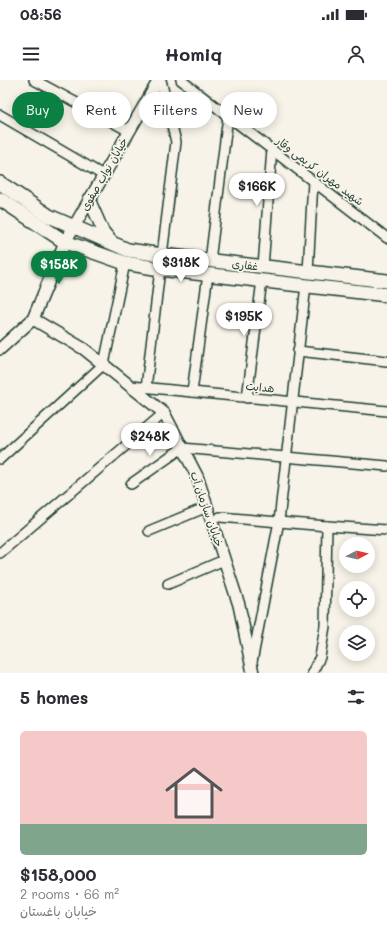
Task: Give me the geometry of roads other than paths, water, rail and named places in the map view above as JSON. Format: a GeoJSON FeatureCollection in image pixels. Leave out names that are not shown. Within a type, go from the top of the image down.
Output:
{"type":"FeatureCollection","features":[{"type":"Feature","properties":{"kind":"main road","name":"غفاری"},"geometry":{"type":"LineString","coordinates":[[0,184],[49,216],[128,250],[210,261],[306,285],[387,295]]}},
{"type":"Feature","properties":{"kind":"main road","name":"غفاری"},"geometry":{"type":"LineString","coordinates":[[0,199],[64,242],[125,263],[208,274],[308,272],[387,281]]}},
{"type":"Feature","properties":{"kind":"street"},"geometry":{"type":"LineString","coordinates":[[34,80],[129,131]]}},
{"type":"Feature","properties":{"kind":"street"},"geometry":{"type":"LineString","coordinates":[[160,80],[176,142],[162,255]]}},
{"type":"Feature","properties":{"kind":"street","name":"خیابان نواب صفوی"},"geometry":{"type":"LineString","coordinates":[[33,319],[64,242],[160,80]]}},
{"type":"Feature","properties":{"kind":"street","name":"شهید مهران کریمی وقار"},"geometry":{"type":"LineString","coordinates":[[181,80],[220,110]]}},
{"type":"Feature","properties":{"kind":"street"},"geometry":{"type":"LineString","coordinates":[[0,115],[104,175]]}},
{"type":"Feature","properties":{"kind":"street"},"geometry":{"type":"LineString","coordinates":[[210,261],[227,128]]}},
{"type":"Feature","properties":{"kind":"street","name":"شهید مهران کریمی وقار"},"geometry":{"type":"LineString","coordinates":[[244,128],[386,236]]}},
{"type":"Feature","properties":{"kind":"street"},"geometry":{"type":"LineString","coordinates":[[247,398],[262,273],[272,150]]}},
{"type":"Feature","properties":{"kind":"street"},"geometry":{"type":"LineString","coordinates":[[308,272],[313,181]]}},
{"type":"Feature","properties":{"kind":"street"},"geometry":{"type":"LineString","coordinates":[[89,199],[103,231],[113,243]]}},
{"type":"Feature","properties":{"kind":"street"},"geometry":{"type":"LineString","coordinates":[[0,459],[104,364],[125,263]]}},
{"type":"Feature","properties":{"kind":"street"},"geometry":{"type":"LineString","coordinates":[[146,388],[160,268]]}},
{"type":"Feature","properties":{"kind":"street"},"geometry":{"type":"LineString","coordinates":[[192,392],[208,274]]}},
{"type":"Feature","properties":{"kind":"street"},"geometry":{"type":"LineString","coordinates":[[252,668],[279,521],[306,285]]}},
{"type":"Feature","properties":{"kind":"street"},"geometry":{"type":"LineString","coordinates":[[0,349],[33,319]]}},
{"type":"Feature","properties":{"kind":"street","name":"خیابان سازمان آب"},"geometry":{"type":"LineString","coordinates":[[33,319],[84,348],[164,413],[197,476],[239,605],[252,668]]}},
{"type":"Feature","properties":{"kind":"street"},"geometry":{"type":"LineString","coordinates":[[298,352],[387,361]]}},
{"type":"Feature","properties":{"kind":"street","name":"هدایت"},"geometry":{"type":"LineString","coordinates":[[131,386],[387,411]]}},
{"type":"Feature","properties":{"kind":"street"},"geometry":{"type":"LineString","coordinates":[[0,552],[164,413]]}},
{"type":"Feature","properties":{"kind":"street"},"geometry":{"type":"LineString","coordinates":[[131,484],[182,448],[387,466]]}},
{"type":"Feature","properties":{"kind":"street"},"geometry":{"type":"LineString","coordinates":[[149,531],[207,506]]}},
{"type":"Feature","properties":{"kind":"street"},"geometry":{"type":"LineString","coordinates":[[220,517],[387,530]]}},
{"type":"Feature","properties":{"kind":"street"},"geometry":{"type":"LineString","coordinates":[[312,673],[320,657],[325,626],[327,526]]}},
{"type":"Feature","properties":{"kind":"street"},"geometry":{"type":"LineString","coordinates":[[168,584],[224,560]]}}]}
